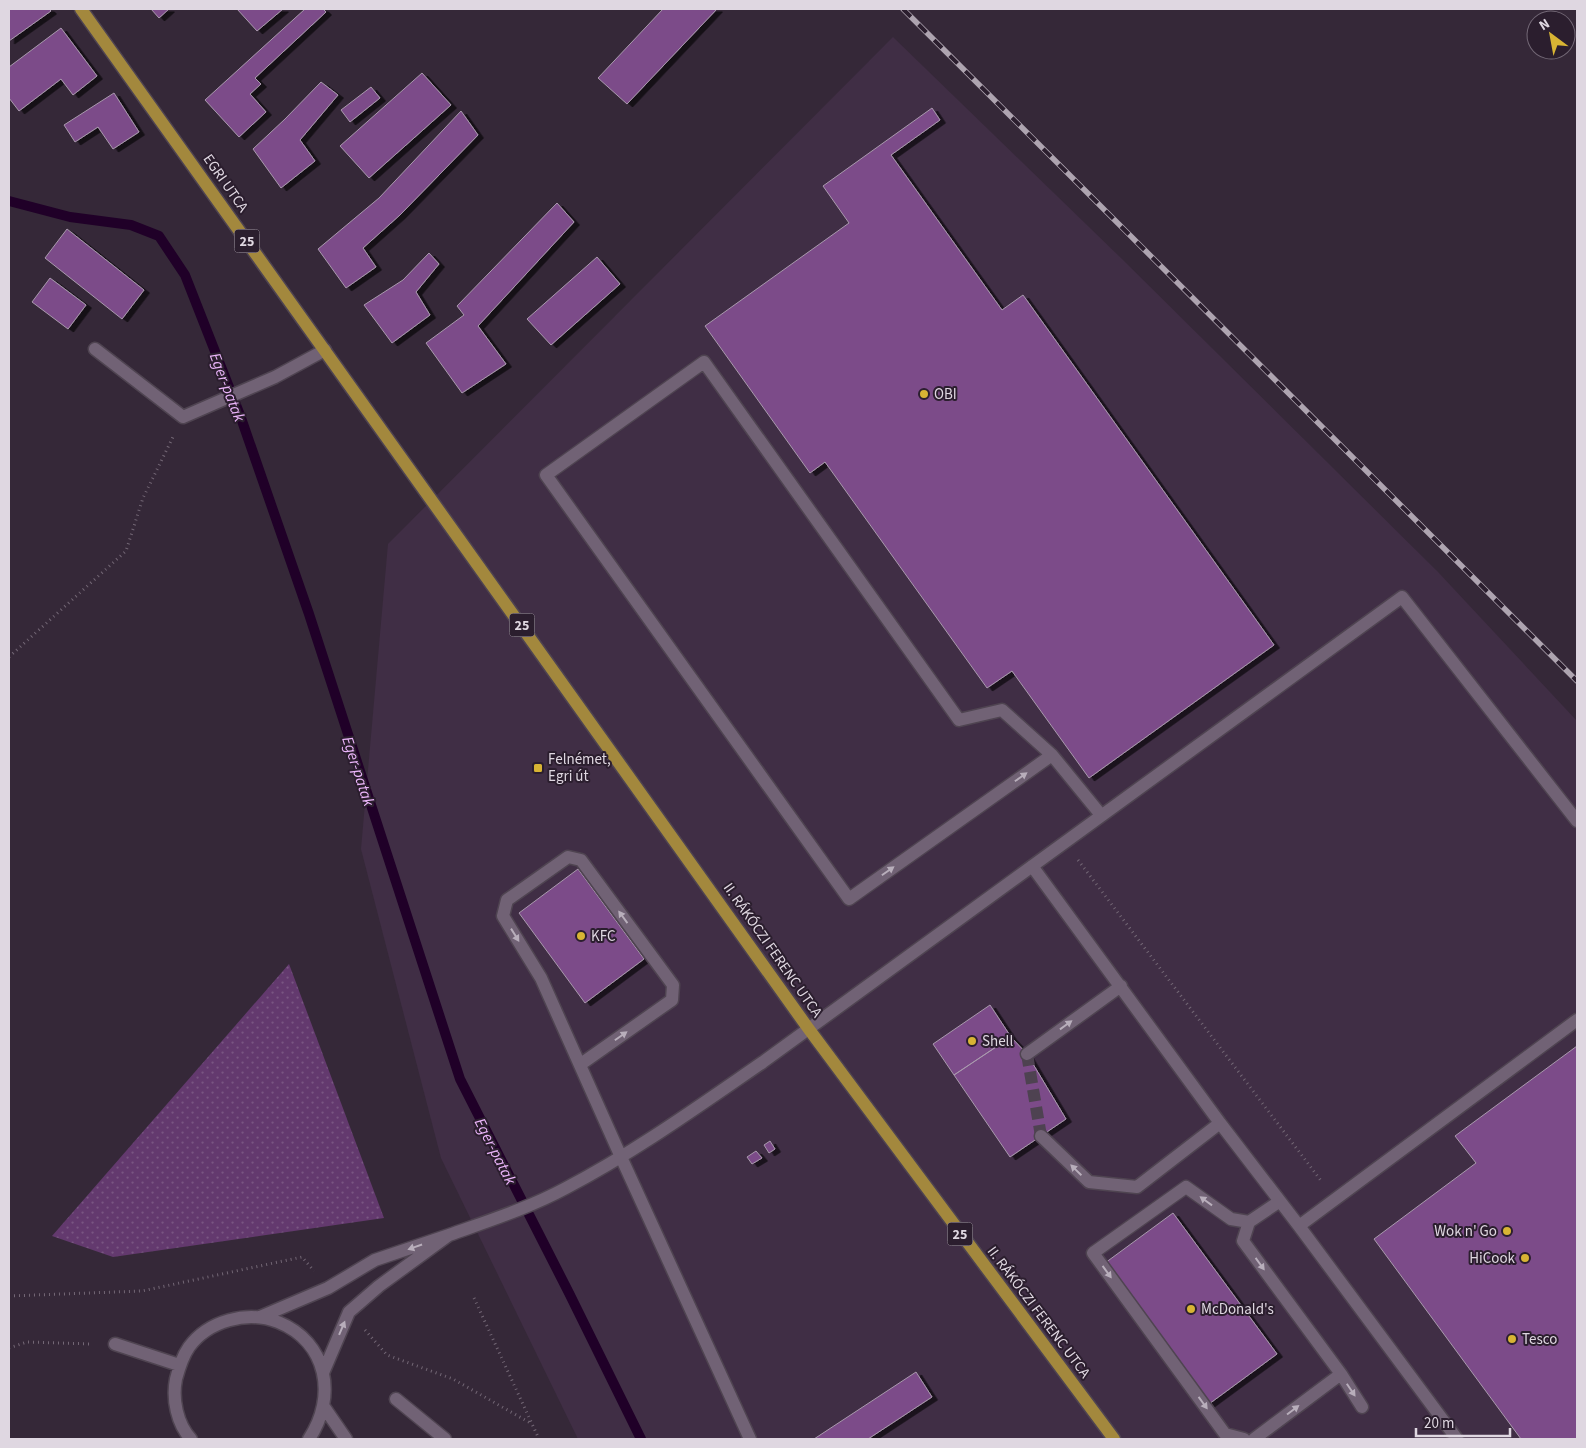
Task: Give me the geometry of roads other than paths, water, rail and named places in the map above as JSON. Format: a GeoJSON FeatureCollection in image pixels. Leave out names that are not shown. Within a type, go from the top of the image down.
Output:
{"type":"FeatureCollection","features":[{"type":"Feature","properties":{"kind":"main road","name":"EGRI UTCA"},"geometry":{"type":"LineString","coordinates":[[81,9],[413,473]]}},
{"type":"Feature","properties":{"kind":"main road","name":"II. RÁKÓCZI FERENC UTCA"},"geometry":{"type":"LineString","coordinates":[[413,473],[808,1028],[1114,1439]]}},
{"type":"Feature","properties":{"kind":"street"},"geometry":{"type":"LineString","coordinates":[[95,349],[183,417],[275,377],[325,350]]}},
{"type":"Feature","properties":{"kind":"street"},"geometry":{"type":"LineString","coordinates":[[1052,754],[849,899],[546,475],[704,362],[959,720],[1002,710],[1052,754],[1101,814]]}},
{"type":"Feature","properties":{"kind":"street"},"geometry":{"type":"LineString","coordinates":[[260,1317],[328,1288],[375,1260],[502,1216],[565,1189],[621,1157],[755,1068],[1101,814],[1402,597],[1577,821]]}},
{"type":"Feature","properties":{"kind":"street"},"geometry":{"type":"LineString","coordinates":[[581,1064],[672,1000],[673,985],[582,860],[568,857],[506,900],[503,916],[542,978],[621,1157],[750,1439]]}},
{"type":"Feature","properties":{"kind":"street"},"geometry":{"type":"LineString","coordinates":[[1032,866],[1220,1123],[1280,1200],[1457,1439]]}},
{"type":"Feature","properties":{"kind":"street"},"geometry":{"type":"LineString","coordinates":[[1027,1054],[1121,986]]}},
{"type":"Feature","properties":{"kind":"street"},"geometry":{"type":"LineString","coordinates":[[1299,1226],[1577,1020]]}},
{"type":"Feature","properties":{"kind":"street"},"geometry":{"type":"LineString","coordinates":[[1040,1136],[1089,1182],[1137,1188],[1220,1123]]}},
{"type":"Feature","properties":{"kind":"street"},"geometry":{"type":"LineString","coordinates":[[1244,1439],[1225,1434],[1093,1253],[1186,1187],[1231,1219],[1249,1222]]}},
{"type":"Feature","properties":{"kind":"street"},"geometry":{"type":"LineString","coordinates":[[1280,1200],[1249,1222],[1243,1241],[1341,1374],[1362,1407]]}},
{"type":"Feature","properties":{"kind":"street"},"geometry":{"type":"LineString","coordinates":[[323,1373],[349,1312],[379,1286],[449,1235]]}},
{"type":"Feature","properties":{"kind":"street"},"geometry":{"type":"LineString","coordinates":[[192,1439],[187,1434],[177,1412],[174,1388],[179,1365],[189,1347],[203,1333],[220,1323],[240,1317],[260,1317],[277,1322],[293,1330],[317,1356],[326,1390],[324,1407],[318,1426],[309,1439]]}},
{"type":"Feature","properties":{"kind":"street"},"geometry":{"type":"LineString","coordinates":[[116,1344],[179,1365]]}},
{"type":"Feature","properties":{"kind":"street"},"geometry":{"type":"LineString","coordinates":[[1254,1439],[1341,1374]]}},
{"type":"Feature","properties":{"kind":"street"},"geometry":{"type":"LineString","coordinates":[[396,1399],[445,1439]]}},
{"type":"Feature","properties":{"kind":"street"},"geometry":{"type":"LineString","coordinates":[[324,1407],[346,1439]]}},
{"type":"Feature","properties":{"kind":"waterway","name":"Eger-patak"},"geometry":{"type":"LineString","coordinates":[[9,201],[70,217],[131,225],[159,236],[185,275],[240,415],[309,614],[460,1079],[641,1439]]}},
{"type":"Feature","properties":{"kind":"tunnel"},"geometry":{"type":"LineString","coordinates":[[1027,1054],[1041,1136]]}},
{"type":"Feature","properties":{"kind":"railway"},"geometry":{"type":"LineString","coordinates":[[903,9],[1577,681]]}},
{"type":"Feature","properties":{"kind":"place","name":"OBI"},"geometry":{"type":"Point","coordinates":[924,394]}},
{"type":"Feature","properties":{"kind":"place","name":"Felnémet, Egri út"},"geometry":{"type":"Point","coordinates":[538,768]}},
{"type":"Feature","properties":{"kind":"place","name":"KFC"},"geometry":{"type":"Point","coordinates":[581,936]}},
{"type":"Feature","properties":{"kind":"place","name":"Shell"},"geometry":{"type":"Point","coordinates":[972,1041]}},
{"type":"Feature","properties":{"kind":"place","name":"Wok n' Go"},"geometry":{"type":"Point","coordinates":[1507,1231]}},
{"type":"Feature","properties":{"kind":"place","name":"HiCook"},"geometry":{"type":"Point","coordinates":[1525,1258]}},
{"type":"Feature","properties":{"kind":"place","name":"McDonald's"},"geometry":{"type":"Point","coordinates":[1191,1309]}},
{"type":"Feature","properties":{"kind":"place","name":"Tesco"},"geometry":{"type":"Point","coordinates":[1512,1339]}}]}
